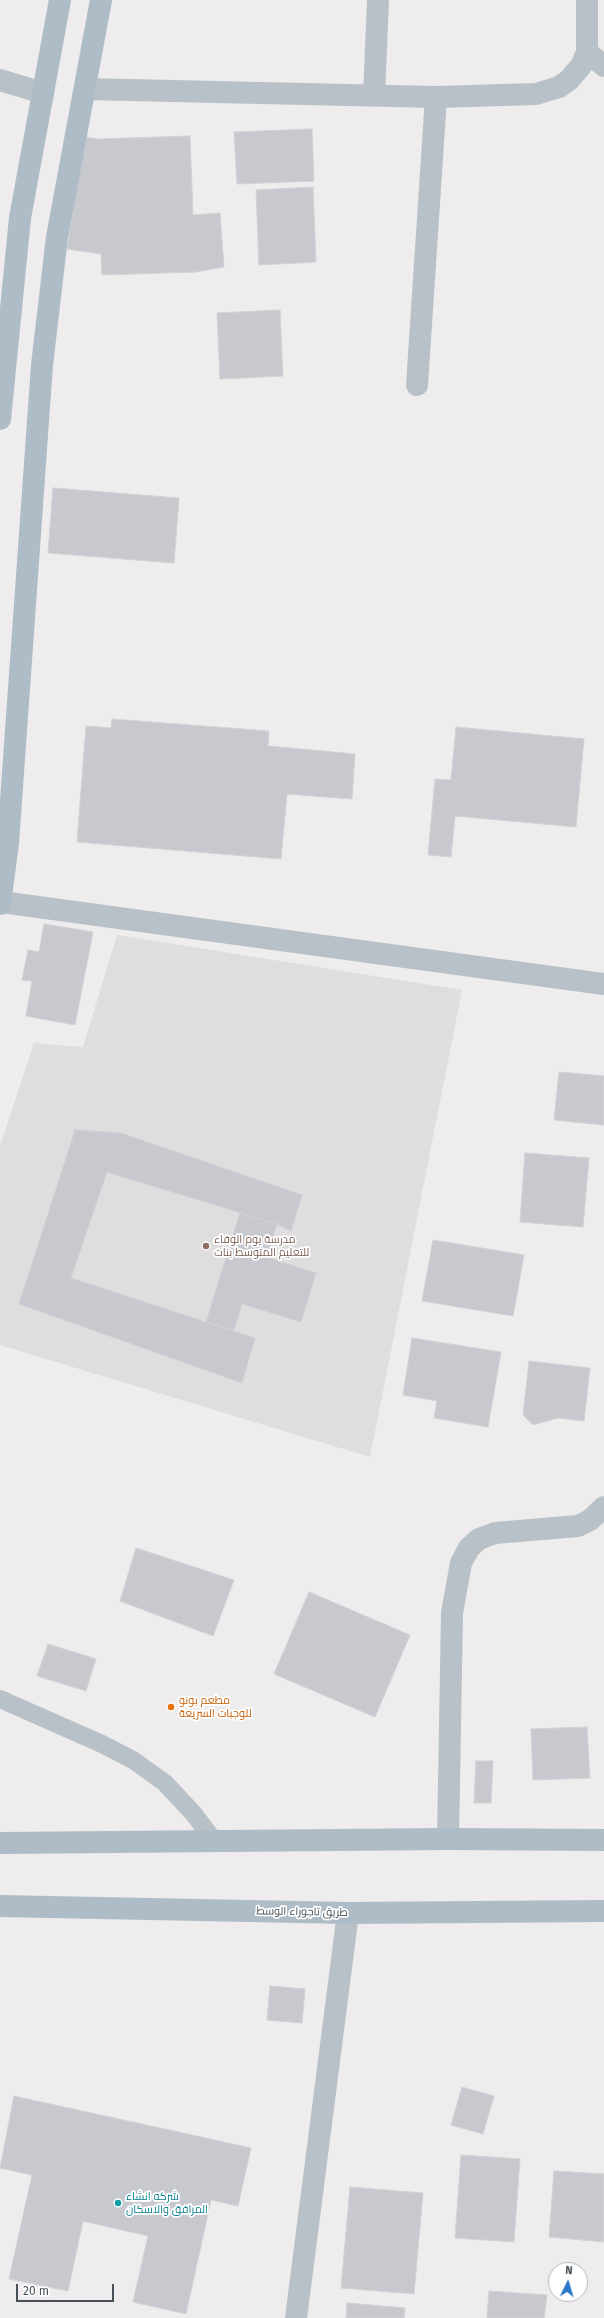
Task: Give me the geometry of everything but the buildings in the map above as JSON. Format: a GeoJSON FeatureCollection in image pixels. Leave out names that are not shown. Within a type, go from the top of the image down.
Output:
{"type":"FeatureCollection","features":[{"type":"Feature","properties":{"kind":"main road"},"geometry":{"type":"LineString","coordinates":[[0,419],[20,218],[60,0]]}},
{"type":"Feature","properties":{"kind":"main road"},"geometry":{"type":"LineString","coordinates":[[0,903],[9,828],[42,365],[57,236],[101,0]]}},
{"type":"Feature","properties":{"kind":"main road"},"geometry":{"type":"LineString","coordinates":[[0,1843],[216,1843],[448,1839],[604,1840]]}},
{"type":"Feature","properties":{"kind":"main road","name":"طريق تاجوراء الوسط"},"geometry":{"type":"LineString","coordinates":[[0,1906],[348,1913],[604,1911]]}},
{"type":"Feature","properties":{"kind":"street"},"geometry":{"type":"LineString","coordinates":[[374,96],[378,0]]}},
{"type":"Feature","properties":{"kind":"street"},"geometry":{"type":"LineString","coordinates":[[587,0],[596,47],[604,66]]}},
{"type":"Feature","properties":{"kind":"street"},"geometry":{"type":"LineString","coordinates":[[85,89],[436,97],[536,94],[559,87],[569,80],[596,47]]}},
{"type":"Feature","properties":{"kind":"street"},"geometry":{"type":"LineString","coordinates":[[0,80],[43,93]]}},
{"type":"Feature","properties":{"kind":"street"},"geometry":{"type":"LineString","coordinates":[[417,385],[436,97]]}},
{"type":"Feature","properties":{"kind":"street"},"geometry":{"type":"LineString","coordinates":[[0,903],[604,984]]}},
{"type":"Feature","properties":{"kind":"street"},"geometry":{"type":"LineString","coordinates":[[448,1839],[452,1613],[461,1563],[470,1548],[479,1539],[495,1533],[578,1526],[590,1520],[604,1507]]}},
{"type":"Feature","properties":{"kind":"street"},"geometry":{"type":"LineString","coordinates":[[296,2318],[348,1913]]}},
{"type":"Feature","properties":{"kind":"lane"},"geometry":{"type":"LineString","coordinates":[[0,1699],[102,1744],[133,1760],[165,1783],[193,1813],[216,1843]]}},
{"type":"Feature","properties":{"kind":"shaded area","name":"مدرسة يوم الوفاء للتعليم المتوسط بنات"},"geometry":{"type":"Polygon","coordinates":[[[117,935],[462,990],[370,1457],[0,1345],[0,1146],[34,1043],[83,1047],[117,935]]]}},
{"type":"Feature","properties":{"kind":"place","name":"مدرسة يوم الوفاء للتعليم المتوسط بنات"},"geometry":{"type":"Point","coordinates":[206,1246]}},
{"type":"Feature","properties":{"kind":"place","name":"مطعم بونو للوجبات السريعة"},"geometry":{"type":"Point","coordinates":[171,1707]}},
{"type":"Feature","properties":{"kind":"place","name":"شركه انشاء المرافق والاسكان"},"geometry":{"type":"Point","coordinates":[118,2203]}}]}
